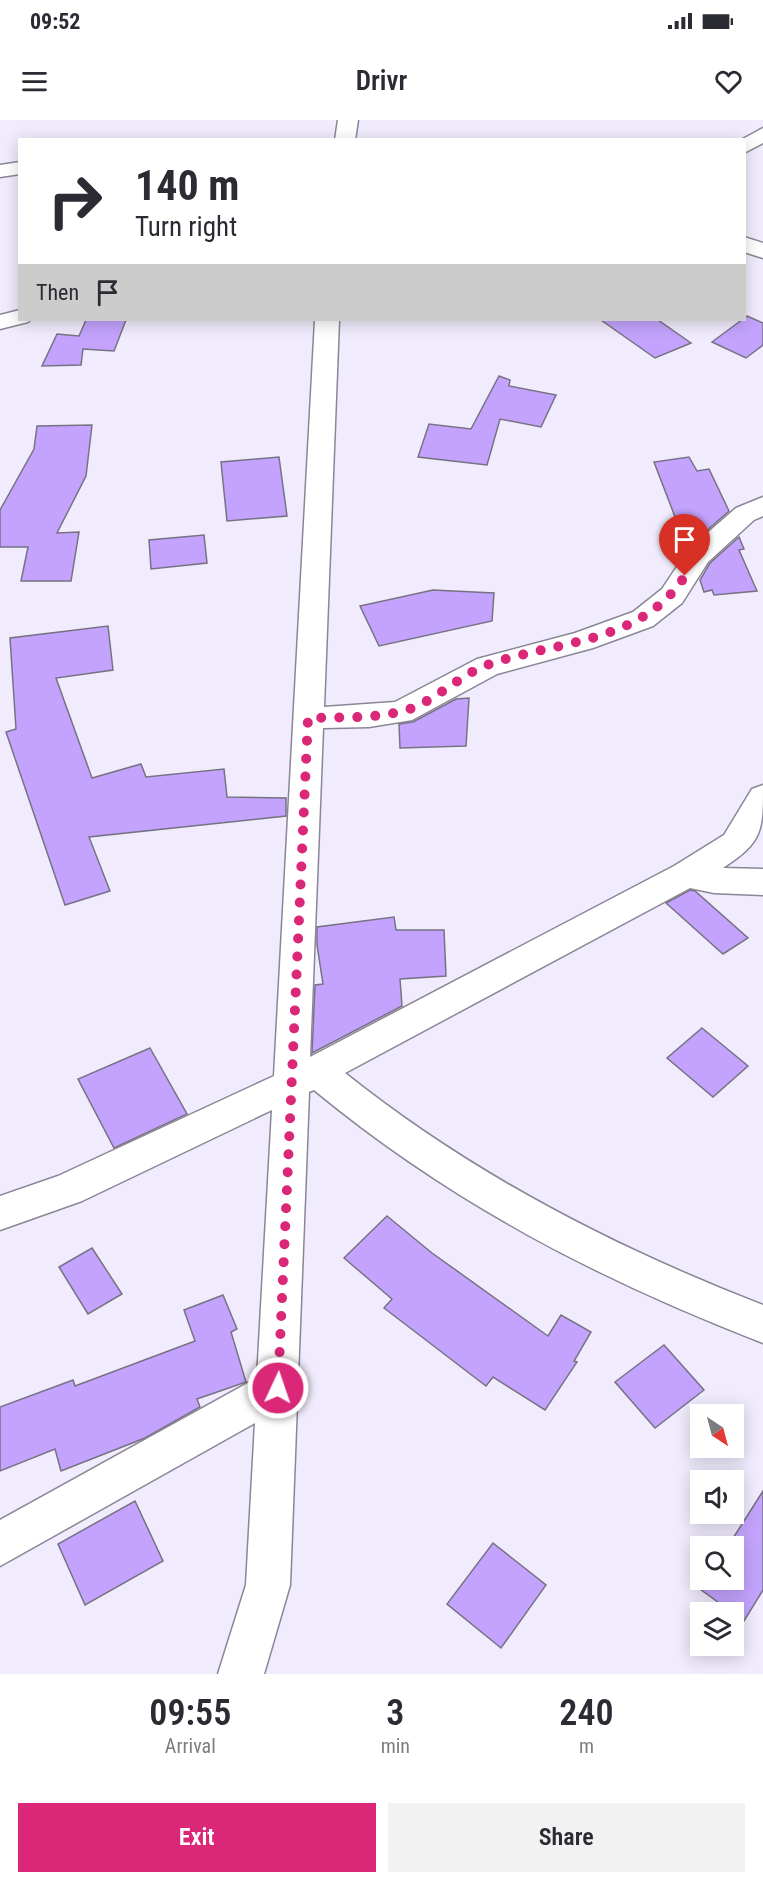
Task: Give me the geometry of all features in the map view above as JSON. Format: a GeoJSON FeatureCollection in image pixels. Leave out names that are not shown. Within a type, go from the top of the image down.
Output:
{"type":"FeatureCollection","features":[{"type":"Feature","properties":{"kind":"street"},"geometry":{"type":"LineString","coordinates":[[345,138],[348,120]]}},
{"type":"Feature","properties":{"kind":"street"},"geometry":{"type":"LineString","coordinates":[[746,146],[763,134]]}},
{"type":"Feature","properties":{"kind":"street"},"geometry":{"type":"LineString","coordinates":[[0,171],[18,168]]}},
{"type":"Feature","properties":{"kind":"street"},"geometry":{"type":"LineString","coordinates":[[746,245],[763,251]]}},
{"type":"Feature","properties":{"kind":"street"},"geometry":{"type":"LineString","coordinates":[[0,322],[18,318]]}},
{"type":"Feature","properties":{"kind":"street"},"geometry":{"type":"LineString","coordinates":[[241,1674],[268,1585],[278,1388],[304,1077],[308,718],[327,321]]}},
{"type":"Feature","properties":{"kind":"street"},"geometry":{"type":"LineString","coordinates":[[308,718],[369,716],[401,712],[486,666],[583,641],[643,619],[672,596],[698,556],[745,514],[763,505]]}},
{"type":"Feature","properties":{"kind":"street"},"geometry":{"type":"LineString","coordinates":[[0,1213],[69,1189],[304,1077],[686,875],[735,844],[763,797]]}},
{"type":"Feature","properties":{"kind":"street"},"geometry":{"type":"LineString","coordinates":[[686,875],[714,880],[763,882]]}},
{"type":"Feature","properties":{"kind":"street"},"geometry":{"type":"LineString","coordinates":[[304,1077],[370,1117],[432,1161],[579,1246],[689,1296],[763,1324]]}},
{"type":"Feature","properties":{"kind":"street"},"geometry":{"type":"LineString","coordinates":[[0,1544],[278,1388]]}},
{"type":"Feature","properties":{"kind":"building"},"geometry":{"type":"Polygon","coordinates":[[[746,317],[763,323],[763,345],[746,358],[712,342],[740,321],[746,321],[746,317]]]}},
{"type":"Feature","properties":{"kind":"building"},"geometry":{"type":"Polygon","coordinates":[[[86,321],[126,321],[114,351],[83,349],[81,365],[42,366],[57,334],[79,336],[86,321]]]}},
{"type":"Feature","properties":{"kind":"building"},"geometry":{"type":"Polygon","coordinates":[[[602,321],[659,321],[691,343],[655,358],[602,321]]]}},
{"type":"Feature","properties":{"kind":"building"},"geometry":{"type":"Polygon","coordinates":[[[499,376],[510,380],[509,386],[556,395],[541,427],[500,419],[487,465],[418,457],[429,424],[471,429],[499,376]]]}},
{"type":"Feature","properties":{"kind":"building"},"geometry":{"type":"Polygon","coordinates":[[[92,425],[86,476],[57,533],[79,532],[71,581],[21,581],[28,547],[0,547],[0,510],[34,449],[37,426],[92,425]]]}},
{"type":"Feature","properties":{"kind":"building"},"geometry":{"type":"Polygon","coordinates":[[[279,457],[287,516],[227,521],[221,462],[279,457]]]}},
{"type":"Feature","properties":{"kind":"building"},"geometry":{"type":"Polygon","coordinates":[[[689,457],[697,471],[709,469],[729,511],[687,548],[654,462],[689,457]]]}},
{"type":"Feature","properties":{"kind":"building"},"geometry":{"type":"Polygon","coordinates":[[[204,535],[207,563],[151,569],[149,540],[204,535]]]}},
{"type":"Feature","properties":{"kind":"building"},"geometry":{"type":"Polygon","coordinates":[[[739,537],[744,549],[739,550],[757,591],[714,595],[712,590],[704,592],[700,580],[710,563],[739,537]]]}},
{"type":"Feature","properties":{"kind":"building"},"geometry":{"type":"Polygon","coordinates":[[[433,590],[494,593],[492,621],[379,646],[360,606],[433,590]]]}},
{"type":"Feature","properties":{"kind":"building"},"geometry":{"type":"Polygon","coordinates":[[[108,626],[113,670],[56,678],[92,778],[141,764],[146,777],[224,769],[227,797],[286,798],[286,816],[89,837],[110,891],[65,905],[6,732],[16,729],[10,638],[108,626]]]}},
{"type":"Feature","properties":{"kind":"building"},"geometry":{"type":"Polygon","coordinates":[[[469,698],[466,746],[400,748],[399,724],[413,722],[456,699],[469,698]]]}},
{"type":"Feature","properties":{"kind":"building"},"geometry":{"type":"Polygon","coordinates":[[[690,890],[695,891],[748,938],[723,954],[666,903],[690,890]]]}},
{"type":"Feature","properties":{"kind":"building"},"geometry":{"type":"Polygon","coordinates":[[[394,917],[396,930],[444,930],[446,976],[400,979],[402,1006],[312,1053],[315,985],[323,984],[317,945],[317,927],[394,917]]]}},
{"type":"Feature","properties":{"kind":"building"},"geometry":{"type":"Polygon","coordinates":[[[702,1028],[748,1066],[713,1097],[667,1058],[702,1028]]]}},
{"type":"Feature","properties":{"kind":"building"},"geometry":{"type":"Polygon","coordinates":[[[150,1048],[187,1114],[114,1148],[78,1079],[150,1048]]]}},
{"type":"Feature","properties":{"kind":"building"},"geometry":{"type":"Polygon","coordinates":[[[387,1216],[432,1253],[548,1336],[561,1315],[591,1332],[574,1361],[577,1362],[545,1410],[493,1377],[486,1386],[384,1308],[392,1299],[344,1258],[387,1216]]]}},
{"type":"Feature","properties":{"kind":"building"},"geometry":{"type":"Polygon","coordinates":[[[92,1248],[122,1294],[88,1314],[59,1267],[92,1248]]]}},
{"type":"Feature","properties":{"kind":"building"},"geometry":{"type":"Polygon","coordinates":[[[223,1295],[237,1329],[231,1332],[246,1382],[197,1399],[200,1407],[145,1438],[61,1471],[55,1449],[0,1471],[0,1407],[73,1380],[75,1386],[195,1341],[184,1310],[223,1295]]]}},
{"type":"Feature","properties":{"kind":"building"},"geometry":{"type":"Polygon","coordinates":[[[664,1345],[704,1390],[655,1428],[615,1382],[664,1345]]]}},
{"type":"Feature","properties":{"kind":"building"},"geometry":{"type":"Polygon","coordinates":[[[763,1491],[763,1590],[744,1621],[744,1602],[718,1602],[701,1590],[744,1590],[744,1536],[734,1536],[763,1491]]]}},
{"type":"Feature","properties":{"kind":"building"},"geometry":{"type":"Polygon","coordinates":[[[135,1501],[163,1561],[85,1605],[58,1544],[135,1501]]]}},
{"type":"Feature","properties":{"kind":"building"},"geometry":{"type":"Polygon","coordinates":[[[493,1543],[546,1585],[501,1648],[447,1604],[493,1543]]]}},
{"type":"Feature","properties":{"kind":"route"},"geometry":{"type":"LineString","coordinates":[[278,1388],[308,718],[369,716],[401,712],[486,666],[583,641],[643,619],[672,596],[685,576]]}}]}
